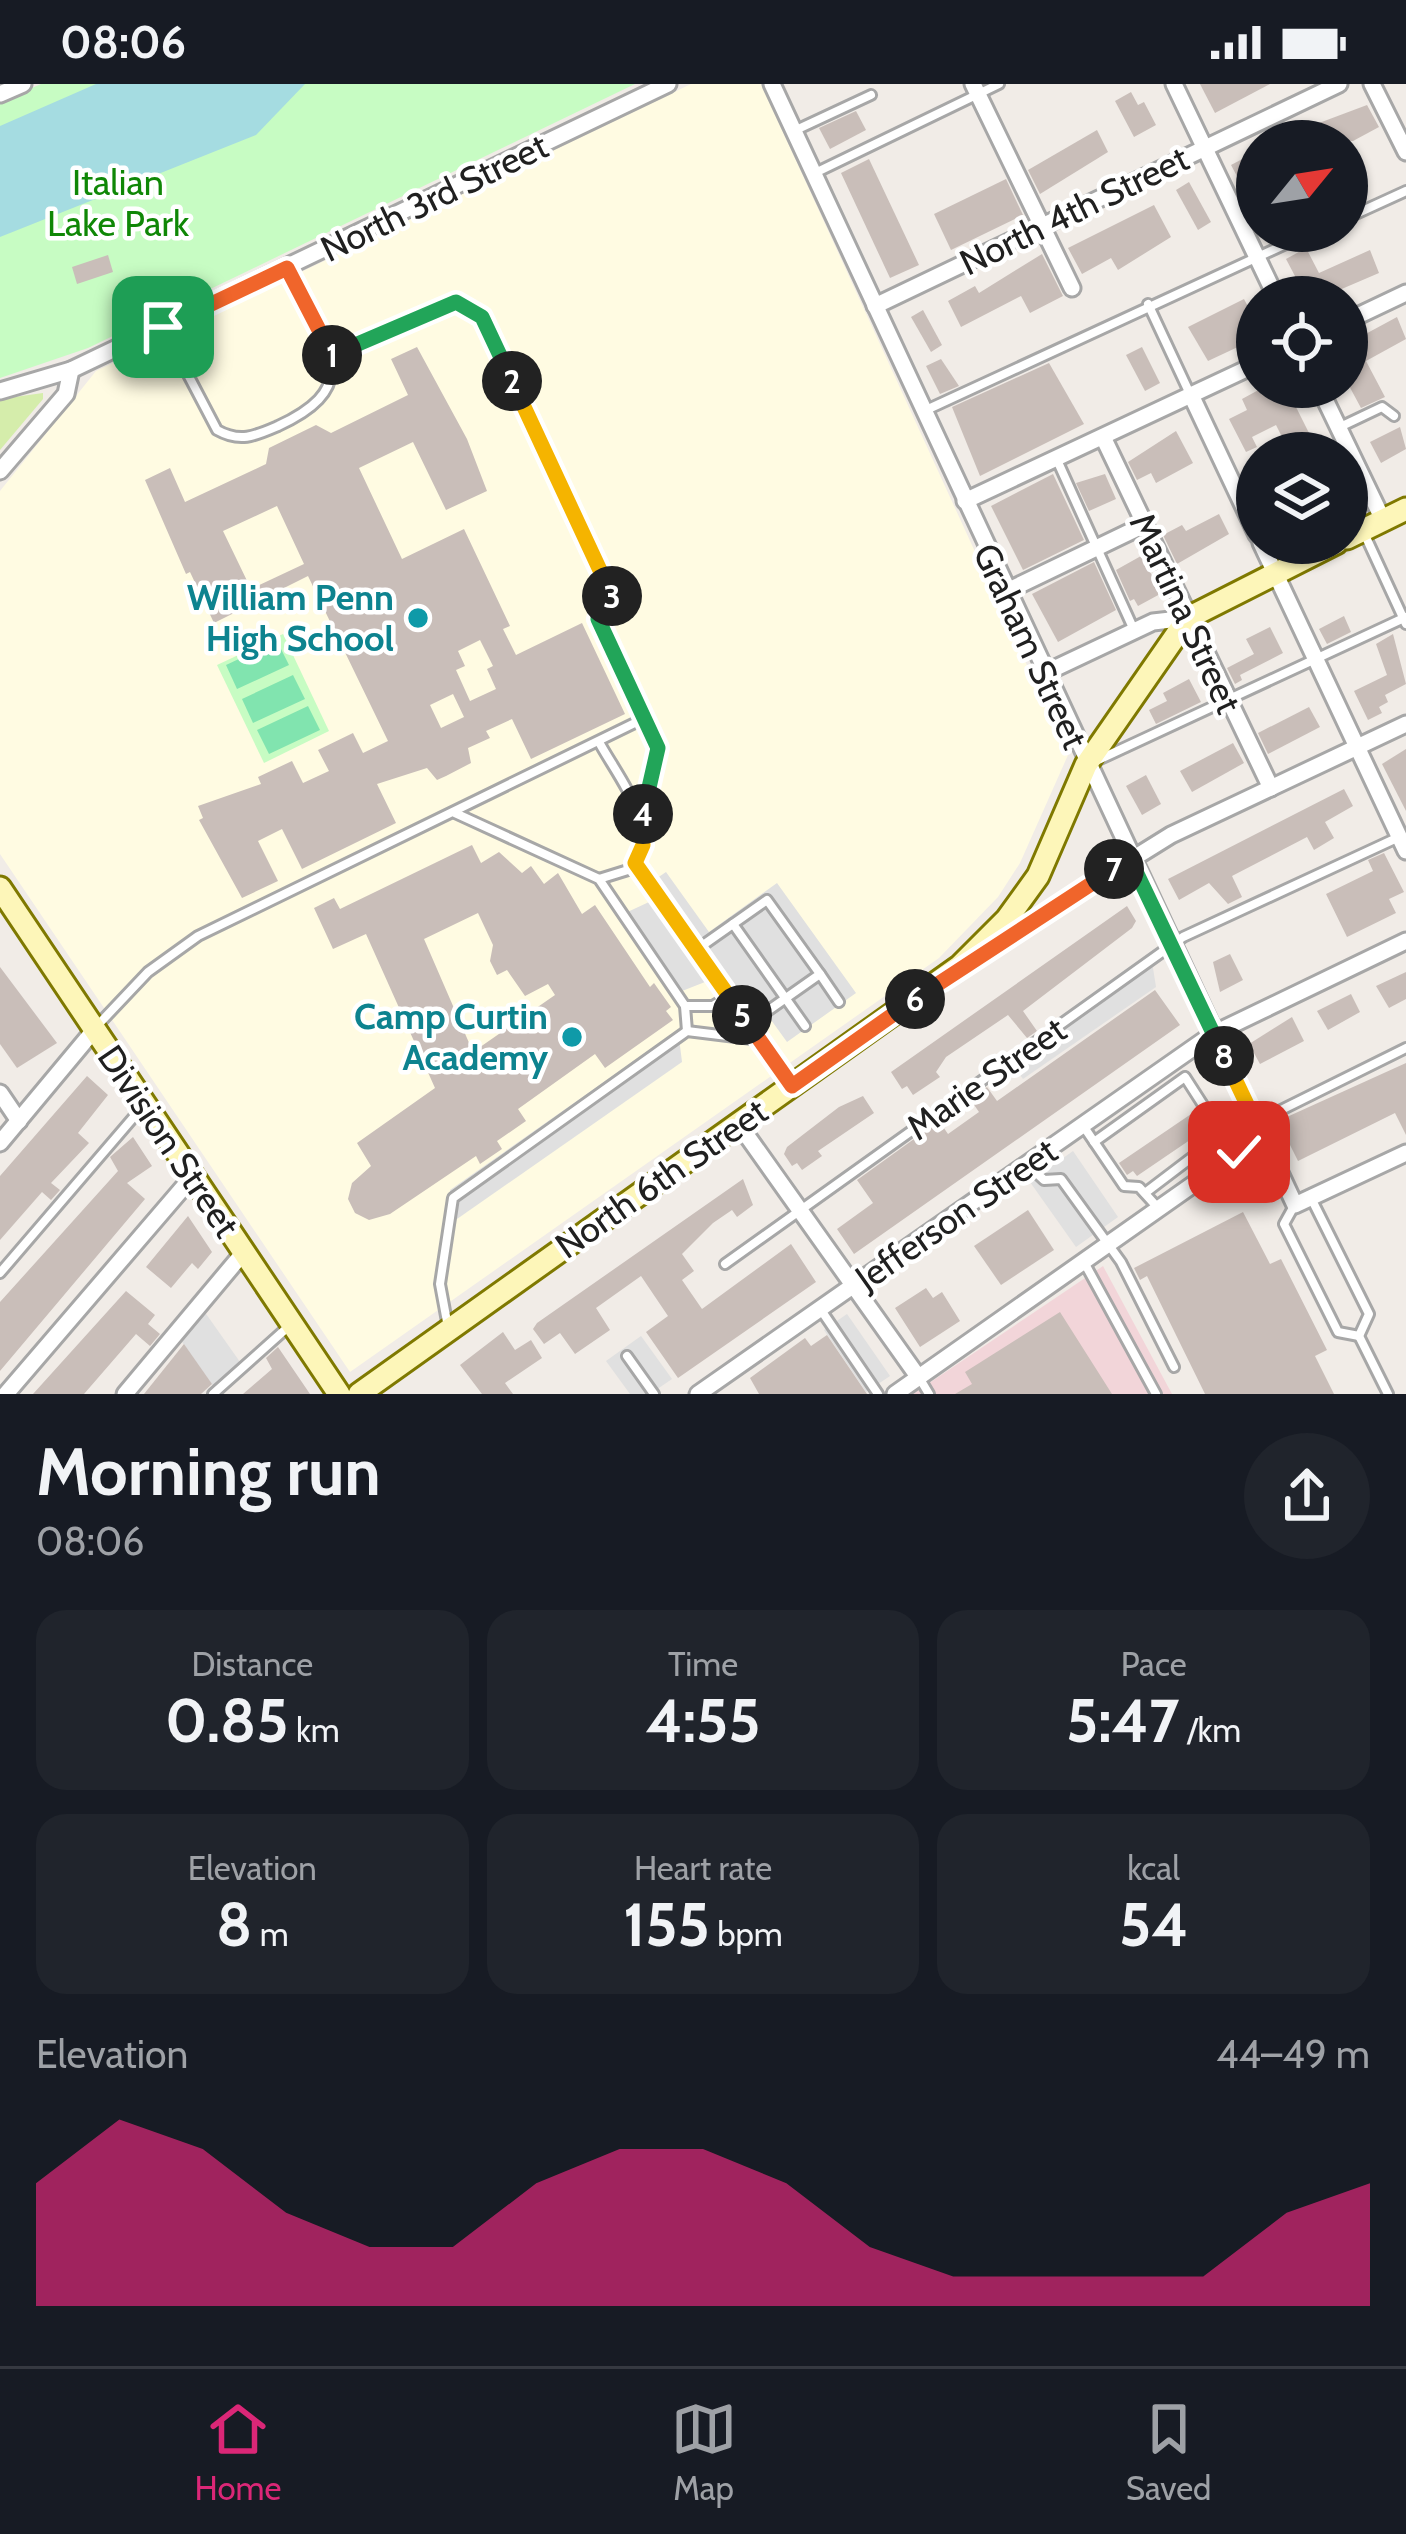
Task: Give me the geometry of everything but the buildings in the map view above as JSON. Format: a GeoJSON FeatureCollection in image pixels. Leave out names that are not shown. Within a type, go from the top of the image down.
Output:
{"type":"FeatureCollection","features":[{"type":"Feature","properties":{"kind":"street"},"geometry":{"type":"LineString","coordinates":[[0,94],[23,84]]}},
{"type":"Feature","properties":{"kind":"street","name":"North 3rd Street"},"geometry":{"type":"LineString","coordinates":[[0,391],[70,370],[668,84]]}},
{"type":"Feature","properties":{"kind":"street","name":"Graham Street"},"geometry":{"type":"LineString","coordinates":[[772,84],[1085,766],[1294,1205]]}},
{"type":"Feature","properties":{"kind":"street"},"geometry":{"type":"LineString","coordinates":[[1174,84],[1266,276]]}},
{"type":"Feature","properties":{"kind":"street","name":"North 4th Street"},"geometry":{"type":"LineString","coordinates":[[875,306],[1339,84]]}},
{"type":"Feature","properties":{"kind":"street"},"geometry":{"type":"LineString","coordinates":[[1372,84],[1406,152]]}},
{"type":"Feature","properties":{"kind":"street"},"geometry":{"type":"LineString","coordinates":[[976,89],[1072,288]]}},
{"type":"Feature","properties":{"kind":"street"},"geometry":{"type":"LineString","coordinates":[[1368,311],[1406,293]]}},
{"type":"Feature","properties":{"kind":"street"},"geometry":{"type":"LineString","coordinates":[[0,471],[66,394],[70,370]]}},
{"type":"Feature","properties":{"kind":"street"},"geometry":{"type":"LineString","coordinates":[[965,501],[1236,374]]}},
{"type":"Feature","properties":{"kind":"street"},"geometry":{"type":"LineString","coordinates":[[1191,395],[1236,490]]}},
{"type":"Feature","properties":{"kind":"street"},"geometry":{"type":"LineString","coordinates":[[1329,408],[1340,432]]}},
{"type":"Feature","properties":{"kind":"street","name":"Martina Street"},"geometry":{"type":"LineString","coordinates":[[1103,437],[1271,788]]}},
{"type":"Feature","properties":{"kind":"street"},"geometry":{"type":"LineString","coordinates":[[1368,528],[1406,509]]}},
{"type":"Feature","properties":{"kind":"street"},"geometry":{"type":"LineString","coordinates":[[1005,592],[1144,525]]}},
{"type":"Feature","properties":{"kind":"street"},"geometry":{"type":"LineString","coordinates":[[1271,564],[1404,840]]}},
{"type":"Feature","properties":{"kind":"street"},"geometry":{"type":"LineString","coordinates":[[1043,674],[1134,630],[1188,618],[1292,564]]}},
{"type":"Feature","properties":{"kind":"street"},"geometry":{"type":"LineString","coordinates":[[961,966],[1007,919],[1038,876],[1085,766],[1188,618]]}},
{"type":"Feature","properties":{"kind":"street","name":"North 6th Street"},"geometry":{"type":"LineString","coordinates":[[359,1394],[961,966],[1130,859],[1406,724]]}},
{"type":"Feature","properties":{"kind":"street","name":"Division Street"},"geometry":{"type":"LineString","coordinates":[[0,888],[339,1394]]}},
{"type":"Feature","properties":{"kind":"street","name":"Jefferson Street"},"geometry":{"type":"LineString","coordinates":[[698,1394],[1214,1034],[1406,941]]}},
{"type":"Feature","properties":{"kind":"street"},"geometry":{"type":"LineString","coordinates":[[0,1143],[94,1029]]}},
{"type":"Feature","properties":{"kind":"street"},"geometry":{"type":"LineString","coordinates":[[0,1093],[19,1121]]}},
{"type":"Feature","properties":{"kind":"street"},"geometry":{"type":"LineString","coordinates":[[738,1124],[919,1378]]}},
{"type":"Feature","properties":{"kind":"street"},"geometry":{"type":"LineString","coordinates":[[895,1394],[1160,1210],[1239,1152],[1259,1130]]}},
{"type":"Feature","properties":{"kind":"street"},"geometry":{"type":"LineString","coordinates":[[1294,1205],[1406,1153]]}},
{"type":"Feature","properties":{"kind":"street"},"geometry":{"type":"LineString","coordinates":[[6,1394],[193,1176]]}},
{"type":"Feature","properties":{"kind":"street"},"geometry":{"type":"LineString","coordinates":[[125,1394],[244,1252]]}},
{"type":"Feature","properties":{"kind":"lane"},"geometry":{"type":"LineString","coordinates":[[814,174],[976,89],[999,84]]}},
{"type":"Feature","properties":{"kind":"lane"},"geometry":{"type":"LineString","coordinates":[[794,131],[871,94]]}},
{"type":"Feature","properties":{"kind":"lane"},"geometry":{"type":"LineString","coordinates":[[1368,208],[1406,191]]}},
{"type":"Feature","properties":{"kind":"lane"},"geometry":{"type":"LineString","coordinates":[[924,411],[1262,252]]}},
{"type":"Feature","properties":{"kind":"lane"},"geometry":{"type":"LineString","coordinates":[[163,327],[210,423],[231,437],[254,437],[324,400],[332,381],[329,356],[287,268]]}},
{"type":"Feature","properties":{"kind":"lane"},"geometry":{"type":"LineString","coordinates":[[329,356],[439,305],[456,302],[482,317],[612,596],[598,619],[645,718],[658,758],[641,820],[643,845],[635,863],[621,875],[599,879]]}},
{"type":"Feature","properties":{"kind":"lane"},"geometry":{"type":"LineString","coordinates":[[1148,304],[1191,395]]}},
{"type":"Feature","properties":{"kind":"lane"},"geometry":{"type":"LineString","coordinates":[[1339,428],[1382,407],[1394,416]]}},
{"type":"Feature","properties":{"kind":"lane"},"geometry":{"type":"LineString","coordinates":[[1057,458],[1134,630]]}},
{"type":"Feature","properties":{"kind":"lane"},"geometry":{"type":"LineString","coordinates":[[1085,766],[1405,620],[1368,539]]}},
{"type":"Feature","properties":{"kind":"lane"},"geometry":{"type":"LineString","coordinates":[[94,1029],[148,972],[184,944],[645,718]]}},
{"type":"Feature","properties":{"kind":"lane"},"geometry":{"type":"LineString","coordinates":[[598,742],[641,820]]}},
{"type":"Feature","properties":{"kind":"lane"},"geometry":{"type":"LineString","coordinates":[[454,812],[599,879],[685,1006],[687,1031]]}},
{"type":"Feature","properties":{"kind":"lane","name":"Marie Street"},"geometry":{"type":"LineString","coordinates":[[725,1264],[1171,946],[1213,921],[1404,840]]}},
{"type":"Feature","properties":{"kind":"lane"},"geometry":{"type":"LineString","coordinates":[[635,863],[792,1086]]}},
{"type":"Feature","properties":{"kind":"lane"},"geometry":{"type":"LineString","coordinates":[[696,950],[767,900],[839,1002]]}},
{"type":"Feature","properties":{"kind":"lane"},"geometry":{"type":"LineString","coordinates":[[733,924],[805,1026]]}},
{"type":"Feature","properties":{"kind":"lane"},"geometry":{"type":"LineString","coordinates":[[749,1024],[820,974]]}},
{"type":"Feature","properties":{"kind":"lane"},"geometry":{"type":"LineString","coordinates":[[685,1006],[712,1006],[729,996]]}},
{"type":"Feature","properties":{"kind":"lane"},"geometry":{"type":"LineString","coordinates":[[449,1328],[440,1284],[453,1198],[687,1031],[760,1040]]}},
{"type":"Feature","properties":{"kind":"lane"},"geometry":{"type":"LineString","coordinates":[[1259,1130],[1406,1048]]}},
{"type":"Feature","properties":{"kind":"lane"},"geometry":{"type":"LineString","coordinates":[[1174,1062],[1203,1105]]}},
{"type":"Feature","properties":{"kind":"lane"},"geometry":{"type":"LineString","coordinates":[[1094,1142],[1185,1077]]}},
{"type":"Feature","properties":{"kind":"lane"},"geometry":{"type":"LineString","coordinates":[[0,1274],[145,1104]]}},
{"type":"Feature","properties":{"kind":"lane"},"geometry":{"type":"LineString","coordinates":[[1216,1123],[1239,1152]]}},
{"type":"Feature","properties":{"kind":"lane"},"geometry":{"type":"LineString","coordinates":[[1083,1125],[1124,1186],[1145,1192],[1160,1210]]}},
{"type":"Feature","properties":{"kind":"lane"},"geometry":{"type":"LineString","coordinates":[[1145,1192],[1224,1133]]}},
{"type":"Feature","properties":{"kind":"lane"},"geometry":{"type":"LineString","coordinates":[[1027,1164],[1044,1180],[1061,1179],[1109,1246],[1174,1367]]}},
{"type":"Feature","properties":{"kind":"lane"},"geometry":{"type":"LineString","coordinates":[[1311,1198],[1369,1314],[1359,1336]]}},
{"type":"Feature","properties":{"kind":"lane"},"geometry":{"type":"LineString","coordinates":[[1294,1205],[1284,1224],[1338,1333],[1359,1336]]}},
{"type":"Feature","properties":{"kind":"lane"},"geometry":{"type":"LineString","coordinates":[[1085,1264],[1156,1394]]}},
{"type":"Feature","properties":{"kind":"lane"},"geometry":{"type":"LineString","coordinates":[[820,1309],[878,1394]]}},
{"type":"Feature","properties":{"kind":"lane"},"geometry":{"type":"LineString","coordinates":[[214,1394],[292,1324]]}},
{"type":"Feature","properties":{"kind":"lane"},"geometry":{"type":"LineString","coordinates":[[1359,1336],[1388,1394]]}},
{"type":"Feature","properties":{"kind":"lane"},"geometry":{"type":"LineString","coordinates":[[628,1356],[654,1394]]}},
{"type":"Feature","properties":{"kind":"lane"},"geometry":{"type":"LineString","coordinates":[[919,1378],[929,1394]]}},
{"type":"Feature","properties":{"kind":"shaded area"},"geometry":{"type":"Polygon","coordinates":[[[691,84],[761,84],[1068,755],[1020,863],[998,897],[939,958],[350,1372],[0,854],[0,491],[96,371],[691,84]]]}},
{"type":"Feature","properties":{"kind":"shaded area"},"geometry":{"type":"Polygon","coordinates":[[[666,872],[709,932],[777,883],[856,993],[787,1042],[753,995],[742,1002],[705,982],[677,993],[621,915],[649,902],[641,889],[666,872]]]}},
{"type":"Feature","properties":{"kind":"shaded area"},"geometry":{"type":"Polygon","coordinates":[[[1152,962],[1156,987],[1023,1079],[1010,1061],[1152,962]]]}},
{"type":"Feature","properties":{"kind":"shaded area"},"geometry":{"type":"Polygon","coordinates":[[[678,1030],[682,1062],[457,1219],[450,1190],[678,1030]]]}},
{"type":"Feature","properties":{"kind":"shaded area"},"geometry":{"type":"Polygon","coordinates":[[[1073,1151],[1118,1217],[1076,1247],[1030,1182],[1073,1151]]]}},
{"type":"Feature","properties":{"kind":"shaded area"},"geometry":{"type":"Polygon","coordinates":[[[1103,1266],[1172,1394],[913,1394],[1103,1266]]]}},
{"type":"Feature","properties":{"kind":"shaded area"},"geometry":{"type":"Polygon","coordinates":[[[204,1311],[240,1362],[213,1386],[180,1339],[204,1311]]]}},
{"type":"Feature","properties":{"kind":"shaded area"},"geometry":{"type":"Polygon","coordinates":[[[847,1314],[890,1376],[866,1392],[824,1330],[847,1314]]]}},
{"type":"Feature","properties":{"kind":"shaded area"},"geometry":{"type":"Polygon","coordinates":[[[641,1336],[672,1379],[650,1394],[630,1394],[606,1361],[641,1336]]]}},
{"type":"Feature","properties":{"kind":"green space","name":"Italian Lake Park"},"geometry":{"type":"Polygon","coordinates":[[[41,84],[635,84],[88,348],[0,378],[0,102],[41,84]]]}},
{"type":"Feature","properties":{"kind":"green space"},"geometry":{"type":"Polygon","coordinates":[[[43,393],[43,399],[0,450],[0,399],[43,393]]]}},
{"type":"Feature","properties":{"kind":"green space"},"geometry":{"type":"Polygon","coordinates":[[[283,634],[329,731],[264,763],[217,665],[283,634]]]}},
{"type":"Feature","properties":{"kind":"green space"},"geometry":{"type":"Polygon","coordinates":[[[277,641],[289,665],[237,689],[226,665],[277,641]]]}},
{"type":"Feature","properties":{"kind":"green space"},"geometry":{"type":"Polygon","coordinates":[[[293,675],[305,699],[253,723],[242,699],[293,675]]]}},
{"type":"Feature","properties":{"kind":"green space"},"geometry":{"type":"Polygon","coordinates":[[[308,706],[320,730],[269,754],[257,730],[308,706]]]}},
{"type":"Feature","properties":{"kind":"water"},"geometry":{"type":"Polygon","coordinates":[[[96,84],[305,84],[256,135],[0,237],[0,126],[96,84]]]}},
{"type":"Feature","properties":{"kind":"place","name":"William Penn High School"},"geometry":{"type":"Point","coordinates":[418,618]}},
{"type":"Feature","properties":{"kind":"place","name":"Camp Curtin Academy"},"geometry":{"type":"Point","coordinates":[572,1037]}},
{"type":"Feature","properties":{"kind":"route"},"geometry":{"type":"LineString","coordinates":[[163,327],[287,268],[329,356],[439,305],[456,302],[482,317],[612,596],[598,619],[658,748],[657,769],[641,820],[643,845],[635,863],[792,1086],[961,966],[1130,859],[1262,1136],[1239,1152]]}}]}
